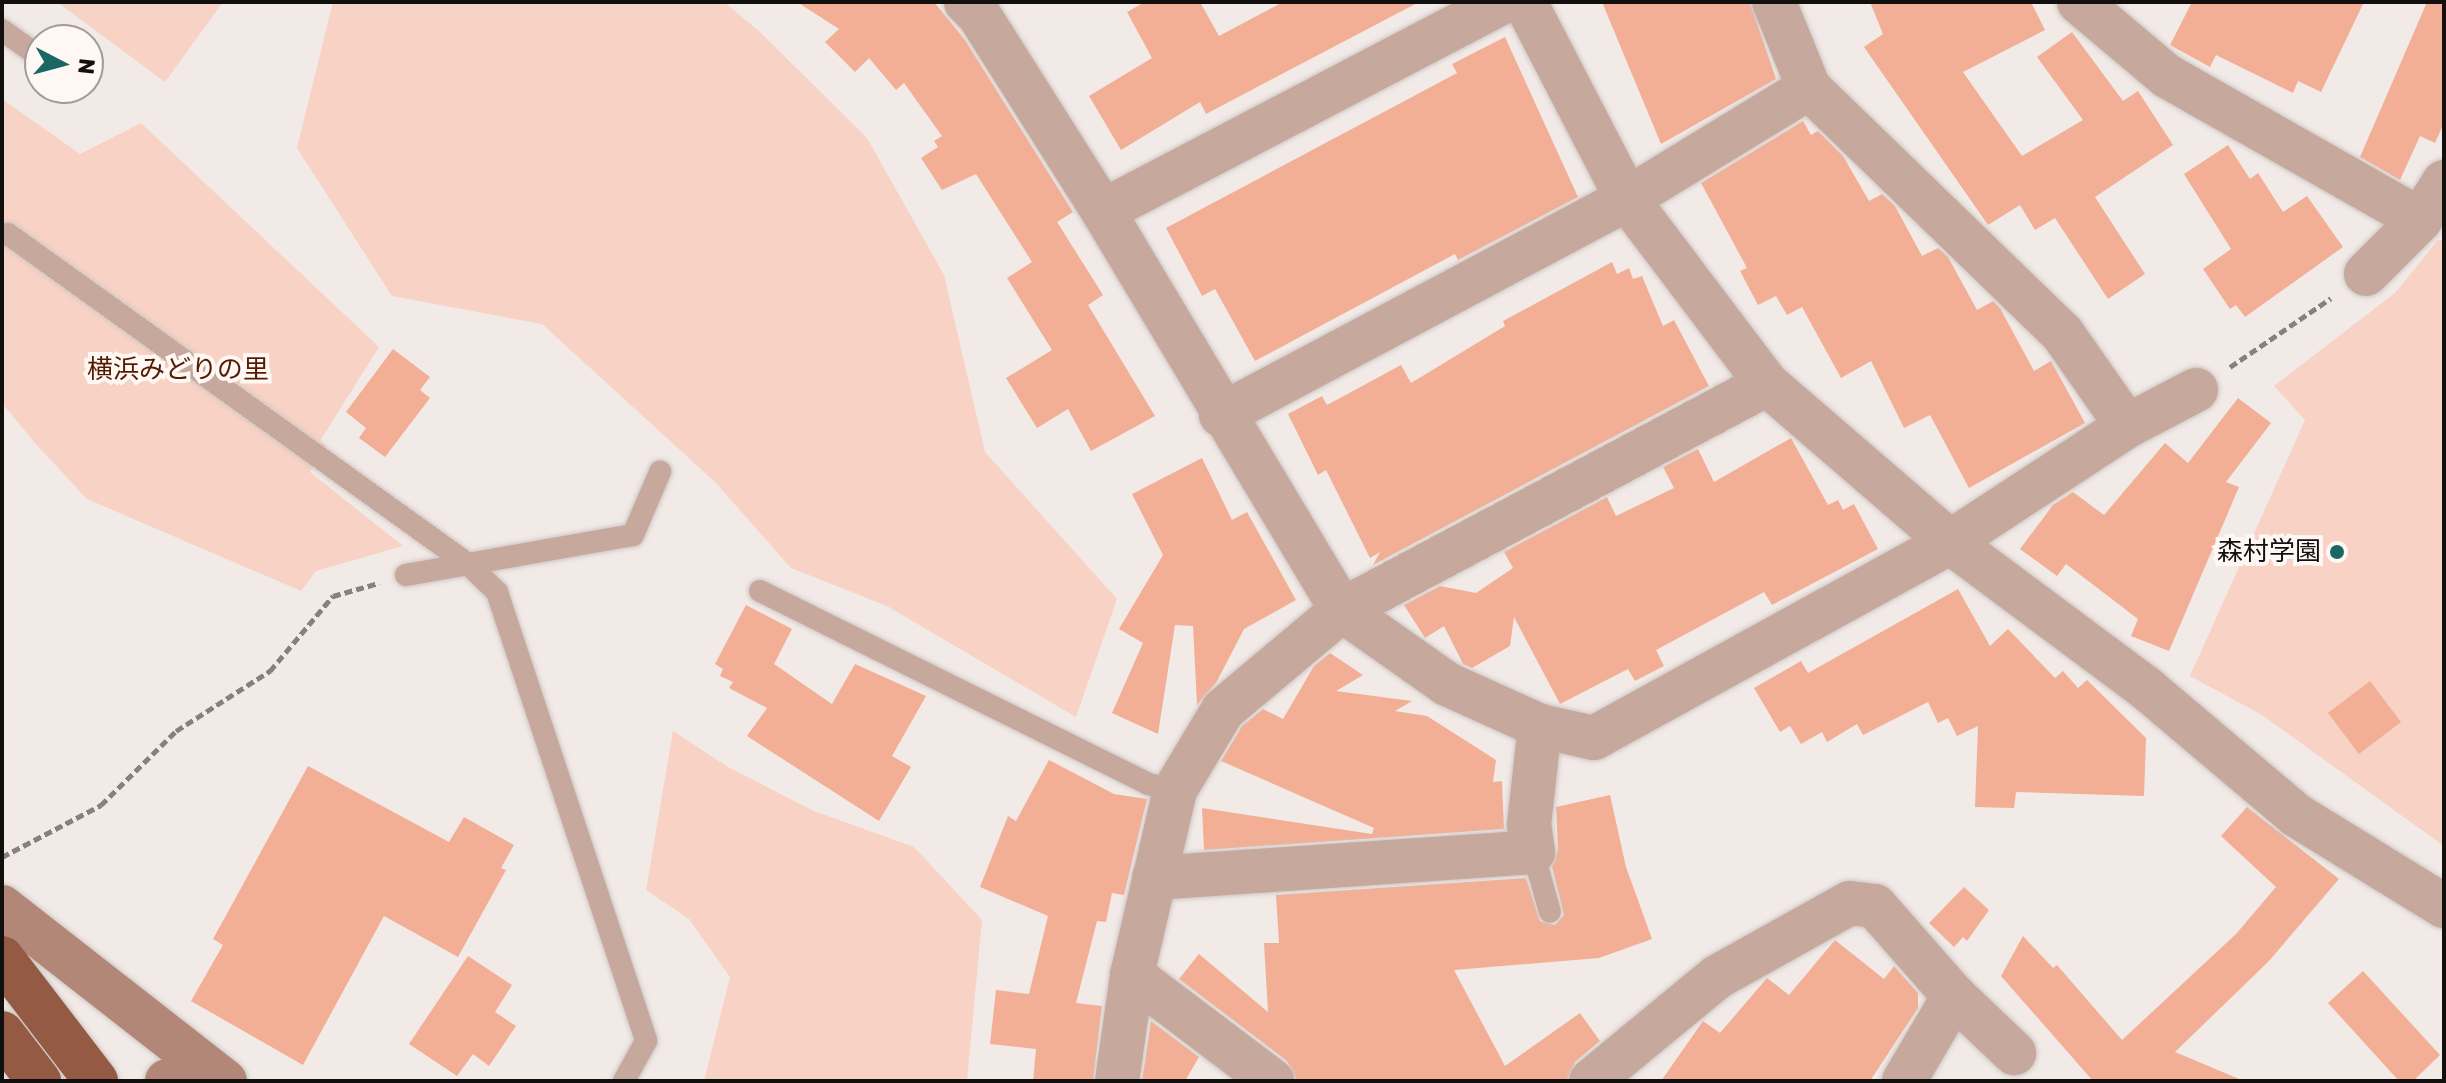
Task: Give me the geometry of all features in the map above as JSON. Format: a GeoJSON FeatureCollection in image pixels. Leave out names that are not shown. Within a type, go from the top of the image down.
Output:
{"type":"FeatureCollection","features":[{"type":"Feature","properties":{"kind":"highway"},"geometry":{"type":"LineString","coordinates":[[2,958],[96,1081]]}},
{"type":"Feature","properties":{"kind":"highway"},"geometry":{"type":"LineString","coordinates":[[2,1033],[39,1081]]}},
{"type":"Feature","properties":{"kind":"street"},"geometry":{"type":"LineString","coordinates":[[1103,211],[1503,2]]}},
{"type":"Feature","properties":{"kind":"street"},"geometry":{"type":"LineString","coordinates":[[1525,2],[1627,199],[1767,384],[1950,542],[2147,689],[2296,815],[2444,906]]}},
{"type":"Feature","properties":{"kind":"street"},"geometry":{"type":"LineString","coordinates":[[1774,2],[1809,88],[2062,333],[2127,426]]}},
{"type":"Feature","properties":{"kind":"street"},"geometry":{"type":"LineString","coordinates":[[2079,2],[2167,76],[2420,220]]}},
{"type":"Feature","properties":{"kind":"street"},"geometry":{"type":"LineString","coordinates":[[983,6],[1221,415],[1342,610],[1447,684],[1540,726],[1594,738],[1950,542],[2127,426],[2196,390]]}},
{"type":"Feature","properties":{"kind":"street"},"geometry":{"type":"LineString","coordinates":[[1221,415],[1627,199],[1809,88]]}},
{"type":"Feature","properties":{"kind":"street"},"geometry":{"type":"LineString","coordinates":[[2366,274],[2420,220],[2444,182]]}},
{"type":"Feature","properties":{"kind":"street"},"geometry":{"type":"LineString","coordinates":[[1117,1081],[1132,975],[1175,790],[1223,710],[1342,610],[1767,384]]}},
{"type":"Feature","properties":{"kind":"street"},"geometry":{"type":"LineString","coordinates":[[1154,878],[1533,852],[1529,825],[1540,726]]}},
{"type":"Feature","properties":{"kind":"street"},"geometry":{"type":"LineString","coordinates":[[1591,1081],[1717,977],[1850,903],[1875,906],[1954,996],[2014,1053]]}},
{"type":"Feature","properties":{"kind":"street"},"geometry":{"type":"LineString","coordinates":[[2,907],[225,1081]]}},
{"type":"Feature","properties":{"kind":"street"},"geometry":{"type":"LineString","coordinates":[[1132,975],[1272,1081]]}},
{"type":"Feature","properties":{"kind":"street"},"geometry":{"type":"LineString","coordinates":[[1904,1081],[1954,996]]}},
{"type":"Feature","properties":{"kind":"street"},"geometry":{"type":"LineString","coordinates":[[167,1081],[202,1081]]}},
{"type":"Feature","properties":{"kind":"lane"},"geometry":{"type":"LineString","coordinates":[[2,30],[24,46]]}},
{"type":"Feature","properties":{"kind":"lane"},"geometry":{"type":"LineString","coordinates":[[8,234],[468,564],[497,592],[646,1041],[624,1081]]}},
{"type":"Feature","properties":{"kind":"lane"},"geometry":{"type":"LineString","coordinates":[[406,575],[633,535],[660,472]]}},
{"type":"Feature","properties":{"kind":"lane"},"geometry":{"type":"LineString","coordinates":[[760,591],[1148,784],[1175,790]]}},
{"type":"Feature","properties":{"kind":"lane"},"geometry":{"type":"LineString","coordinates":[[1533,852],[1550,912]]}},
{"type":"Feature","properties":{"kind":"path"},"geometry":{"type":"LineString","coordinates":[[2196,390],[2366,274]]}},
{"type":"Feature","properties":{"kind":"path"},"geometry":{"type":"LineString","coordinates":[[2,857],[101,805],[176,731],[270,671],[333,596],[406,575]]}},
{"type":"Feature","properties":{"kind":"green space"},"geometry":{"type":"Polygon","coordinates":[[[57,2],[223,2],[165,82],[104,37],[104,24],[87,24],[57,2]]]}},
{"type":"Feature","properties":{"kind":"green space"},"geometry":{"type":"Polygon","coordinates":[[[333,2],[724,2],[760,32],[867,138],[944,275],[985,452],[1117,599],[1076,717],[887,606],[791,568],[715,482],[542,324],[392,296],[297,148],[333,2]]]}},
{"type":"Feature","properties":{"kind":"green space","name":"横浜みどりの里"},"geometry":{"type":"Polygon","coordinates":[[[2,99],[80,154],[141,123],[379,347],[320,441],[327,446],[310,472],[403,546],[316,571],[301,591],[87,499],[34,442],[2,403],[2,99]]]}},
{"type":"Feature","properties":{"kind":"green space","name":"森村学園"},"geometry":{"type":"Polygon","coordinates":[[[2438,240],[2444,241],[2444,846],[2262,715],[2190,676],[2305,420],[2274,386],[2395,293],[2438,240]]]}},
{"type":"Feature","properties":{"kind":"green space"},"geometry":{"type":"Polygon","coordinates":[[[673,731],[728,767],[814,811],[914,847],[982,920],[967,1081],[704,1081],[730,977],[689,919],[646,890],[673,731]]]}},
{"type":"Feature","properties":{"kind":"building"},"geometry":{"type":"Polygon","coordinates":[[[797,2],[934,2],[965,40],[1073,212],[1057,222],[1103,295],[1088,305],[1155,416],[1091,451],[1068,409],[1037,428],[1006,378],[1052,350],[1007,278],[1032,262],[976,174],[942,190],[921,158],[938,147],[934,141],[942,136],[904,83],[896,90],[869,58],[855,72],[825,42],[839,29],[797,2]]]}},
{"type":"Feature","properties":{"kind":"building"},"geometry":{"type":"Polygon","coordinates":[[[1145,2],[1200,2],[1219,36],[1283,2],[1419,2],[1206,114],[1200,102],[1121,150],[1089,96],[1152,58],[1127,12],[1145,2]]]}},
{"type":"Feature","properties":{"kind":"building"},"geometry":{"type":"Polygon","coordinates":[[[1602,2],[1750,2],[1776,79],[1661,144],[1602,2]]]}},
{"type":"Feature","properties":{"kind":"building"},"geometry":{"type":"Polygon","coordinates":[[[1870,2],[2031,2],[2045,30],[1963,72],[2022,156],[2083,120],[2037,57],[2072,32],[2123,101],[2138,91],[2173,145],[2095,197],[2145,274],[2108,299],[2055,218],[2035,230],[2020,205],[1988,225],[1864,47],[1883,34],[1870,2]]]}},
{"type":"Feature","properties":{"kind":"building"},"geometry":{"type":"Polygon","coordinates":[[[2192,2],[2364,2],[2321,92],[2298,81],[2293,93],[2216,55],[2210,67],[2170,45],[2192,2]]]}},
{"type":"Feature","properties":{"kind":"building"},"geometry":{"type":"Polygon","coordinates":[[[2427,2],[2444,2],[2444,123],[2435,143],[2420,136],[2400,180],[2360,157],[2427,2]]]}},
{"type":"Feature","properties":{"kind":"building"},"geometry":{"type":"Polygon","coordinates":[[[1505,37],[1578,197],[1458,260],[1455,254],[1255,361],[1215,289],[1202,296],[1166,228],[1457,73],[1452,64],[1505,37]]]}},
{"type":"Feature","properties":{"kind":"building"},"geometry":{"type":"Polygon","coordinates":[[[1803,121],[1811,135],[1818,131],[1843,156],[1869,201],[1882,194],[1895,206],[1922,256],[1938,248],[1948,257],[1977,310],[1993,301],[2000,308],[2034,371],[2051,361],[2085,423],[1969,488],[1930,415],[1904,428],[1871,361],[1841,378],[1802,307],[1787,315],[1776,296],[1758,305],[1740,271],[1747,268],[1701,183],[1803,121]]]}},
{"type":"Feature","properties":{"kind":"building"},"geometry":{"type":"Polygon","coordinates":[[[2228,145],[2250,179],[2258,173],[2283,212],[2307,196],[2343,247],[2245,317],[2236,305],[2230,309],[2203,269],[2231,249],[2184,174],[2228,145]]]}},
{"type":"Feature","properties":{"kind":"building"},"geometry":{"type":"Polygon","coordinates":[[[1612,262],[1617,274],[1629,268],[1633,279],[1642,276],[1663,326],[1674,320],[1709,386],[1373,565],[1380,552],[1370,558],[1326,470],[1318,475],[1288,414],[1322,396],[1327,405],[1401,365],[1411,383],[1505,326],[1503,321],[1612,262]]]}},
{"type":"Feature","properties":{"kind":"building"},"geometry":{"type":"Polygon","coordinates":[[[393,349],[430,377],[420,390],[430,398],[385,457],[359,438],[366,428],[346,412],[393,349]]]}},
{"type":"Feature","properties":{"kind":"building"},"geometry":{"type":"Polygon","coordinates":[[[2238,398],[2271,423],[2226,482],[2239,487],[2169,651],[2131,636],[2138,619],[2066,564],[2057,576],[2020,549],[2053,505],[2073,492],[2104,515],[2165,443],[2188,463],[2238,398]]]}},
{"type":"Feature","properties":{"kind":"building"},"geometry":{"type":"Polygon","coordinates":[[[1791,438],[1828,505],[1838,500],[1843,510],[1854,504],[1878,549],[1772,605],[1764,592],[1656,650],[1664,666],[1635,681],[1628,669],[1560,704],[1514,617],[1510,646],[1472,668],[1463,664],[1444,626],[1425,638],[1404,605],[1440,586],[1476,593],[1513,568],[1504,552],[1607,497],[1616,516],[1674,488],[1663,467],[1698,449],[1714,482],[1791,438]]]}},
{"type":"Feature","properties":{"kind":"building"},"geometry":{"type":"Polygon","coordinates":[[[1202,458],[1232,520],[1247,512],[1296,600],[1244,629],[1216,683],[1197,705],[1193,626],[1175,625],[1158,734],[1112,713],[1143,643],[1119,629],[1163,555],[1132,494],[1202,458]]]}},
{"type":"Feature","properties":{"kind":"building"},"geometry":{"type":"Polygon","coordinates":[[[1958,589],[1990,646],[2008,629],[2055,678],[2063,671],[2078,688],[2087,680],[2146,738],[2144,796],[2016,792],[2014,808],[1975,807],[1978,726],[1957,736],[1948,718],[1938,723],[1928,702],[1863,735],[1857,724],[1827,742],[1822,732],[1801,744],[1790,726],[1780,732],[1754,688],[1801,661],[1808,673],[1958,589]]]}},
{"type":"Feature","properties":{"kind":"building"},"geometry":{"type":"Polygon","coordinates":[[[746,605],[792,629],[774,664],[832,704],[855,664],[926,696],[892,756],[911,767],[879,821],[747,736],[767,708],[729,688],[733,682],[720,676],[723,669],[715,664],[746,605]]]}},
{"type":"Feature","properties":{"kind":"building"},"geometry":{"type":"Polygon","coordinates":[[[1330,653],[1363,675],[1336,691],[1412,701],[1395,711],[1427,716],[1496,760],[1493,782],[1502,781],[1504,829],[1204,850],[1202,808],[1372,834],[1374,828],[1221,761],[1242,726],[1263,709],[1283,719],[1314,666],[1330,653]]]}},
{"type":"Feature","properties":{"kind":"building"},"geometry":{"type":"Polygon","coordinates":[[[2370,681],[2401,722],[2359,754],[2328,713],[2370,681]]]}},
{"type":"Feature","properties":{"kind":"building"},"geometry":{"type":"Polygon","coordinates":[[[1049,760],[1114,794],[1147,799],[1124,895],[1112,893],[1106,922],[1097,921],[1076,1003],[1102,1006],[1093,1081],[1033,1081],[1036,1049],[990,1044],[996,990],[1029,994],[1048,916],[980,887],[1008,816],[1016,821],[1049,760]]]}},
{"type":"Feature","properties":{"kind":"building"},"geometry":{"type":"Polygon","coordinates":[[[308,766],[449,842],[464,817],[514,845],[501,868],[506,870],[458,957],[384,916],[303,1065],[191,1001],[223,945],[213,939],[308,766]]]}},
{"type":"Feature","properties":{"kind":"building"},"geometry":{"type":"Polygon","coordinates":[[[1610,795],[1626,867],[1652,939],[1599,958],[1454,970],[1505,1066],[1580,1013],[1600,1041],[1575,1062],[1567,1081],[1297,1081],[1287,1061],[1179,979],[1199,954],[1268,1012],[1264,943],[1279,943],[1276,895],[1526,878],[1540,921],[1555,925],[1564,915],[1552,867],[1558,849],[1556,807],[1610,795]]]}},
{"type":"Feature","properties":{"kind":"building"},"geometry":{"type":"Polygon","coordinates":[[[2247,807],[2339,879],[2269,961],[2175,1052],[2244,1081],[2093,1081],[2001,976],[2023,936],[2053,968],[2057,965],[2122,1040],[2236,934],[2276,887],[2221,836],[2247,807]]]}},
{"type":"Feature","properties":{"kind":"building"},"geometry":{"type":"Polygon","coordinates":[[[1964,887],[1989,910],[1967,941],[1963,937],[1954,947],[1929,923],[1964,887]]]}},
{"type":"Feature","properties":{"kind":"building"},"geometry":{"type":"Polygon","coordinates":[[[1835,940],[1884,979],[1894,966],[1918,993],[1918,1008],[1870,1081],[1661,1081],[1703,1021],[1720,1033],[1767,978],[1789,995],[1835,940]]]}},
{"type":"Feature","properties":{"kind":"building"},"geometry":{"type":"Polygon","coordinates":[[[468,956],[512,985],[495,1012],[516,1026],[489,1066],[473,1054],[457,1076],[409,1044],[468,956]]]}},
{"type":"Feature","properties":{"kind":"building"},"geometry":{"type":"Polygon","coordinates":[[[2363,971],[2440,1055],[2413,1081],[2399,1081],[2328,1003],[2363,971]]]}},
{"type":"Feature","properties":{"kind":"building"},"geometry":{"type":"Polygon","coordinates":[[[1151,1021],[1199,1057],[1185,1081],[1142,1081],[1151,1021]]]}},
{"type":"Feature","properties":{"kind":"place","name":"森村学園"},"geometry":{"type":"Point","coordinates":[2337,552]}}]}
